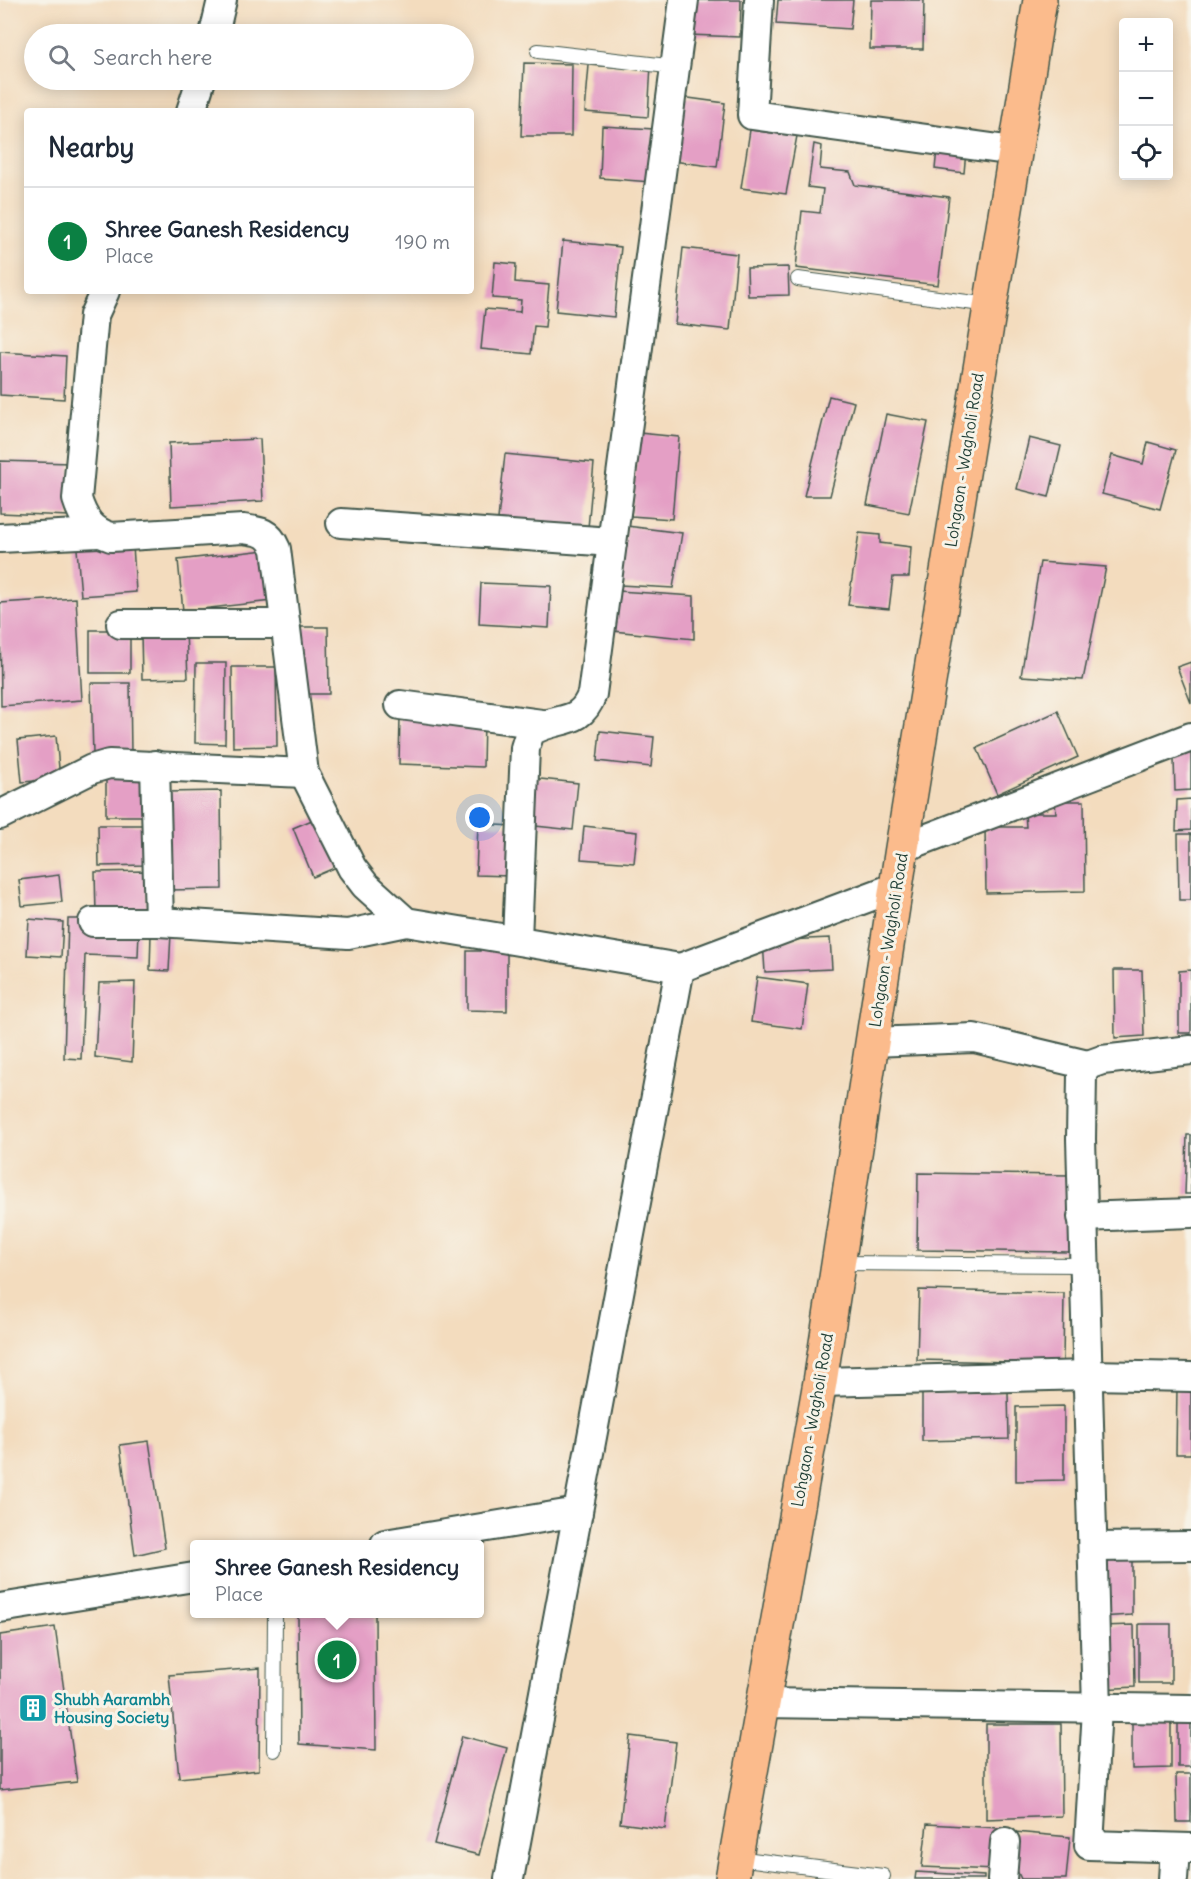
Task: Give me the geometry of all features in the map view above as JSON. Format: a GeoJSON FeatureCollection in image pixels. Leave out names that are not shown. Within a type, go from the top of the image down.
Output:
{"type":"FeatureCollection","features":[{"type":"Feature","properties":{"kind":"main road","name":"Lohgaon - Wagholi Road"},"geometry":{"type":"LineString","coordinates":[[734,1869],[820,1382],[902,848],[1040,0]]}},
{"type":"Feature","properties":{"kind":"street"},"geometry":{"type":"LineString","coordinates":[[216,24],[222,0]]}},
{"type":"Feature","properties":{"kind":"street"},"geometry":{"type":"LineString","coordinates":[[400,705],[542,724],[578,717],[587,708],[592,694],[684,0]]}},
{"type":"Feature","properties":{"kind":"street"},"geometry":{"type":"LineString","coordinates":[[759,0],[752,115],[1014,151]]}},
{"type":"Feature","properties":{"kind":"street"},"geometry":{"type":"LineString","coordinates":[[192,108],[198,90]]}},
{"type":"Feature","properties":{"kind":"street"},"geometry":{"type":"LineString","coordinates":[[98,533],[82,516],[77,499],[94,315],[104,294]]}},
{"type":"Feature","properties":{"kind":"street"},"geometry":{"type":"LineString","coordinates":[[341,523],[612,542]]}},
{"type":"Feature","properties":{"kind":"street"},"geometry":{"type":"LineString","coordinates":[[0,538],[98,533],[111,537],[243,529],[261,531],[271,537],[276,549],[304,773],[352,868],[365,885],[406,922]]}},
{"type":"Feature","properties":{"kind":"street"},"geometry":{"type":"LineString","coordinates":[[121,624],[285,624]]}},
{"type":"Feature","properties":{"kind":"street"},"geometry":{"type":"LineString","coordinates":[[517,939],[525,748],[530,732],[542,724]]}},
{"type":"Feature","properties":{"kind":"street"},"geometry":{"type":"LineString","coordinates":[[902,848],[1191,737]]}},
{"type":"Feature","properties":{"kind":"street"},"geometry":{"type":"LineString","coordinates":[[0,814],[92,769],[109,764],[304,773]]}},
{"type":"Feature","properties":{"kind":"street"},"geometry":{"type":"LineString","coordinates":[[155,765],[159,922]]}},
{"type":"Feature","properties":{"kind":"street"},"geometry":{"type":"LineString","coordinates":[[93,922],[159,922],[348,934],[406,922],[680,968],[896,887]]}},
{"type":"Feature","properties":{"kind":"street"},"geometry":{"type":"LineString","coordinates":[[509,1879],[680,968]]}},
{"type":"Feature","properties":{"kind":"street"},"geometry":{"type":"LineString","coordinates":[[872,1042],[974,1038],[1088,1065],[1102,1060],[1191,1050]]}},
{"type":"Feature","properties":{"kind":"street"},"geometry":{"type":"LineString","coordinates":[[1088,1065],[1082,1074],[1082,1217],[1090,1375],[1097,1709],[1089,1845],[1183,1848],[1173,1879]]}},
{"type":"Feature","properties":{"kind":"street"},"geometry":{"type":"LineString","coordinates":[[1082,1217],[1191,1213]]}},
{"type":"Feature","properties":{"kind":"street"},"geometry":{"type":"LineString","coordinates":[[820,1382],[1090,1375],[1191,1377]]}},
{"type":"Feature","properties":{"kind":"street"},"geometry":{"type":"LineString","coordinates":[[414,1540],[578,1512]]}},
{"type":"Feature","properties":{"kind":"street"},"geometry":{"type":"LineString","coordinates":[[1093,1547],[1191,1546]]}},
{"type":"Feature","properties":{"kind":"street"},"geometry":{"type":"LineString","coordinates":[[0,1608],[190,1577]]}},
{"type":"Feature","properties":{"kind":"street"},"geometry":{"type":"LineString","coordinates":[[762,1703],[1191,1709]]}},
{"type":"Feature","properties":{"kind":"street"},"geometry":{"type":"LineString","coordinates":[[1002,1879],[1005,1842]]}},
{"type":"Feature","properties":{"kind":"lane"},"geometry":{"type":"LineString","coordinates":[[538,51],[676,67]]}},
{"type":"Feature","properties":{"kind":"lane"},"geometry":{"type":"LineString","coordinates":[[798,279],[989,305]]}},
{"type":"Feature","properties":{"kind":"lane"},"geometry":{"type":"LineString","coordinates":[[838,1263],[1085,1265]]}},
{"type":"Feature","properties":{"kind":"lane"},"geometry":{"type":"LineString","coordinates":[[274,1750],[275,1618]]}},
{"type":"Feature","properties":{"kind":"lane"},"geometry":{"type":"LineString","coordinates":[[734,1869],[883,1876]]}},
{"type":"Feature","properties":{"kind":"building"},"geometry":{"type":"Polygon","coordinates":[[[690,0],[741,0],[740,37],[689,35],[690,0]]]}},
{"type":"Feature","properties":{"kind":"building"},"geometry":{"type":"Polygon","coordinates":[[[778,0],[853,0],[850,29],[776,24],[778,0]]]}},
{"type":"Feature","properties":{"kind":"building"},"geometry":{"type":"Polygon","coordinates":[[[871,0],[924,0],[923,49],[870,49],[871,0]]]}},
{"type":"Feature","properties":{"kind":"building"},"geometry":{"type":"Polygon","coordinates":[[[524,63],[572,64],[571,136],[521,136],[524,63]]]}},
{"type":"Feature","properties":{"kind":"building"},"geometry":{"type":"Polygon","coordinates":[[[589,65],[638,69],[651,65],[648,117],[585,112],[589,65]]]}},
{"type":"Feature","properties":{"kind":"building"},"geometry":{"type":"Polygon","coordinates":[[[681,97],[725,103],[717,167],[673,161],[681,97]]]}},
{"type":"Feature","properties":{"kind":"building"},"geometry":{"type":"Polygon","coordinates":[[[602,126],[654,129],[651,182],[600,178],[602,126]]]}},
{"type":"Feature","properties":{"kind":"building"},"geometry":{"type":"Polygon","coordinates":[[[750,130],[797,136],[786,194],[741,188],[750,130]]]}},
{"type":"Feature","properties":{"kind":"building"},"geometry":{"type":"Polygon","coordinates":[[[814,144],[822,146],[820,169],[850,172],[855,185],[949,197],[938,285],[796,268],[802,211],[820,213],[823,189],[808,187],[814,144]]]}},
{"type":"Feature","properties":{"kind":"building"},"geometry":{"type":"Polygon","coordinates":[[[937,149],[966,151],[964,173],[935,169],[937,149]]]}},
{"type":"Feature","properties":{"kind":"building"},"geometry":{"type":"Polygon","coordinates":[[[563,241],[621,247],[614,317],[556,311],[563,241]]]}},
{"type":"Feature","properties":{"kind":"building"},"geometry":{"type":"Polygon","coordinates":[[[683,248],[737,254],[730,330],[675,324],[683,248]]]}},
{"type":"Feature","properties":{"kind":"building"},"geometry":{"type":"Polygon","coordinates":[[[495,262],[516,264],[515,282],[549,285],[545,327],[534,326],[531,354],[481,349],[485,309],[520,312],[521,300],[492,298],[495,262]]]}},
{"type":"Feature","properties":{"kind":"building"},"geometry":{"type":"Polygon","coordinates":[[[788,267],[789,295],[748,296],[747,268],[788,267]]]}},
{"type":"Feature","properties":{"kind":"building"},"geometry":{"type":"Polygon","coordinates":[[[0,352],[66,356],[64,399],[0,395],[0,352]]]}},
{"type":"Feature","properties":{"kind":"building"},"geometry":{"type":"Polygon","coordinates":[[[829,396],[854,402],[830,496],[804,496],[829,396]]]}},
{"type":"Feature","properties":{"kind":"building"},"geometry":{"type":"Polygon","coordinates":[[[886,414],[928,422],[909,513],[867,505],[886,414]]]}},
{"type":"Feature","properties":{"kind":"building"},"geometry":{"type":"Polygon","coordinates":[[[639,433],[679,437],[672,519],[631,516],[639,433]]]}},
{"type":"Feature","properties":{"kind":"building"},"geometry":{"type":"Polygon","coordinates":[[[1029,438],[1061,446],[1049,497],[1017,489],[1029,438]]]}},
{"type":"Feature","properties":{"kind":"building"},"geometry":{"type":"Polygon","coordinates":[[[260,439],[263,501],[171,506],[169,443],[260,439]]]}},
{"type":"Feature","properties":{"kind":"building"},"geometry":{"type":"Polygon","coordinates":[[[1148,442],[1176,450],[1160,509],[1102,494],[1112,455],[1143,464],[1148,442]]]}},
{"type":"Feature","properties":{"kind":"building"},"geometry":{"type":"Polygon","coordinates":[[[505,454],[594,463],[588,528],[498,519],[505,454]]]}},
{"type":"Feature","properties":{"kind":"building"},"geometry":{"type":"Polygon","coordinates":[[[0,461],[70,463],[69,516],[0,513],[0,461]]]}},
{"type":"Feature","properties":{"kind":"building"},"geometry":{"type":"Polygon","coordinates":[[[627,526],[682,533],[673,588],[620,585],[627,526]]]}},
{"type":"Feature","properties":{"kind":"building"},"geometry":{"type":"Polygon","coordinates":[[[859,533],[880,535],[880,543],[911,547],[909,577],[893,577],[889,609],[848,605],[859,533]]]}},
{"type":"Feature","properties":{"kind":"building"},"geometry":{"type":"Polygon","coordinates":[[[133,545],[136,592],[81,596],[77,549],[133,545]]]}},
{"type":"Feature","properties":{"kind":"building"},"geometry":{"type":"Polygon","coordinates":[[[266,550],[272,601],[183,611],[178,560],[266,550]]]}},
{"type":"Feature","properties":{"kind":"building"},"geometry":{"type":"Polygon","coordinates":[[[1040,562],[1106,567],[1083,680],[1021,676],[1040,562]]]}},
{"type":"Feature","properties":{"kind":"building"},"geometry":{"type":"Polygon","coordinates":[[[481,583],[551,586],[549,628],[479,624],[481,583]]]}},
{"type":"Feature","properties":{"kind":"building"},"geometry":{"type":"Polygon","coordinates":[[[618,591],[694,596],[694,639],[613,631],[618,591]]]}},
{"type":"Feature","properties":{"kind":"building"},"geometry":{"type":"Polygon","coordinates":[[[76,598],[82,700],[1,706],[0,603],[76,598]]]}},
{"type":"Feature","properties":{"kind":"building"},"geometry":{"type":"Polygon","coordinates":[[[300,627],[328,627],[329,694],[301,694],[300,627]]]}},
{"type":"Feature","properties":{"kind":"building"},"geometry":{"type":"Polygon","coordinates":[[[90,630],[130,630],[130,673],[90,673],[90,630]]]}},
{"type":"Feature","properties":{"kind":"building"},"geometry":{"type":"Polygon","coordinates":[[[186,631],[188,678],[142,679],[141,632],[186,631]]]}},
{"type":"Feature","properties":{"kind":"building"},"geometry":{"type":"Polygon","coordinates":[[[1191,662],[1191,703],[1177,667],[1191,662]]]}},
{"type":"Feature","properties":{"kind":"building"},"geometry":{"type":"Polygon","coordinates":[[[196,663],[226,663],[225,744],[195,743],[196,663]]]}},
{"type":"Feature","properties":{"kind":"building"},"geometry":{"type":"Polygon","coordinates":[[[232,667],[276,667],[277,746],[233,747],[232,667]]]}},
{"type":"Feature","properties":{"kind":"building"},"geometry":{"type":"Polygon","coordinates":[[[91,683],[130,683],[131,754],[93,755],[91,683]]]}},
{"type":"Feature","properties":{"kind":"building"},"geometry":{"type":"Polygon","coordinates":[[[1058,711],[1078,757],[997,794],[977,748],[1058,711]]]}},
{"type":"Feature","properties":{"kind":"building"},"geometry":{"type":"Polygon","coordinates":[[[400,716],[484,719],[483,767],[399,764],[400,716]]]}},
{"type":"Feature","properties":{"kind":"building"},"geometry":{"type":"Polygon","coordinates":[[[600,731],[654,737],[651,767],[597,761],[600,731]]]}},
{"type":"Feature","properties":{"kind":"building"},"geometry":{"type":"Polygon","coordinates":[[[56,736],[60,779],[22,782],[18,740],[56,736]]]}},
{"type":"Feature","properties":{"kind":"building"},"geometry":{"type":"Polygon","coordinates":[[[1191,748],[1191,790],[1175,791],[1174,759],[1191,748]]]}},
{"type":"Feature","properties":{"kind":"building"},"geometry":{"type":"Polygon","coordinates":[[[106,770],[147,770],[147,816],[106,816],[106,770]]]}},
{"type":"Feature","properties":{"kind":"building"},"geometry":{"type":"Polygon","coordinates":[[[531,778],[578,783],[573,830],[526,825],[531,778]]]}},
{"type":"Feature","properties":{"kind":"building"},"geometry":{"type":"Polygon","coordinates":[[[221,791],[222,889],[168,890],[166,792],[221,791]]]}},
{"type":"Feature","properties":{"kind":"building"},"geometry":{"type":"Polygon","coordinates":[[[1191,799],[1191,830],[1176,831],[1177,800],[1191,799]]]}},
{"type":"Feature","properties":{"kind":"building"},"geometry":{"type":"Polygon","coordinates":[[[1055,801],[1084,801],[1085,891],[986,893],[985,827],[1026,827],[1025,813],[1056,813],[1055,801]]]}},
{"type":"Feature","properties":{"kind":"building"},"geometry":{"type":"Polygon","coordinates":[[[319,817],[339,866],[313,877],[293,828],[319,817]]]}},
{"type":"Feature","properties":{"kind":"building"},"geometry":{"type":"Polygon","coordinates":[[[478,824],[514,826],[511,876],[476,875],[478,824]]]}},
{"type":"Feature","properties":{"kind":"building"},"geometry":{"type":"Polygon","coordinates":[[[98,825],[146,825],[146,865],[99,866],[98,825]]]}},
{"type":"Feature","properties":{"kind":"building"},"geometry":{"type":"Polygon","coordinates":[[[584,826],[637,832],[634,863],[581,859],[584,826]]]}},
{"type":"Feature","properties":{"kind":"building"},"geometry":{"type":"Polygon","coordinates":[[[1178,834],[1191,834],[1191,900],[1179,900],[1178,834]]]}},
{"type":"Feature","properties":{"kind":"building"},"geometry":{"type":"Polygon","coordinates":[[[146,871],[147,913],[96,914],[95,872],[146,871]]]}},
{"type":"Feature","properties":{"kind":"building"},"geometry":{"type":"Polygon","coordinates":[[[59,875],[62,902],[22,906],[19,880],[59,875]]]}},
{"type":"Feature","properties":{"kind":"building"},"geometry":{"type":"Polygon","coordinates":[[[29,919],[63,922],[61,957],[27,955],[29,919]]]}},
{"type":"Feature","properties":{"kind":"building"},"geometry":{"type":"Polygon","coordinates":[[[68,919],[89,919],[139,931],[138,957],[85,955],[81,1059],[64,1058],[68,919]]]}},
{"type":"Feature","properties":{"kind":"building"},"geometry":{"type":"Polygon","coordinates":[[[151,933],[171,934],[169,971],[150,970],[151,933]]]}},
{"type":"Feature","properties":{"kind":"building"},"geometry":{"type":"Polygon","coordinates":[[[830,938],[832,969],[765,972],[763,941],[830,938]]]}},
{"type":"Feature","properties":{"kind":"building"},"geometry":{"type":"Polygon","coordinates":[[[480,939],[507,940],[507,1011],[467,1010],[467,951],[480,951],[480,939]]]}},
{"type":"Feature","properties":{"kind":"building"},"geometry":{"type":"Polygon","coordinates":[[[1114,970],[1142,970],[1144,1036],[1115,1038],[1114,970]]]}},
{"type":"Feature","properties":{"kind":"building"},"geometry":{"type":"Polygon","coordinates":[[[1191,970],[1191,1033],[1179,1033],[1179,971],[1191,970]]]}},
{"type":"Feature","properties":{"kind":"building"},"geometry":{"type":"Polygon","coordinates":[[[757,977],[808,984],[802,1029],[751,1022],[757,977]]]}},
{"type":"Feature","properties":{"kind":"building"},"geometry":{"type":"Polygon","coordinates":[[[135,982],[132,1062],[95,1057],[99,983],[135,982]]]}},
{"type":"Feature","properties":{"kind":"building"},"geometry":{"type":"Polygon","coordinates":[[[1187,1135],[1191,1135],[1191,1194],[1185,1194],[1187,1135]]]}},
{"type":"Feature","properties":{"kind":"building"},"geometry":{"type":"Polygon","coordinates":[[[918,1173],[1071,1175],[1070,1252],[917,1250],[918,1173]]]}},
{"type":"Feature","properties":{"kind":"building"},"geometry":{"type":"Polygon","coordinates":[[[919,1290],[1064,1293],[1063,1363],[917,1360],[919,1290]]]}},
{"type":"Feature","properties":{"kind":"building"},"geometry":{"type":"Polygon","coordinates":[[[1177,1387],[1191,1388],[1191,1454],[1176,1454],[1177,1387]]]}},
{"type":"Feature","properties":{"kind":"building"},"geometry":{"type":"Polygon","coordinates":[[[1008,1392],[1009,1439],[922,1441],[922,1394],[1008,1392]]]}},
{"type":"Feature","properties":{"kind":"building"},"geometry":{"type":"Polygon","coordinates":[[[1064,1406],[1064,1480],[1016,1481],[1016,1407],[1064,1406]]]}},
{"type":"Feature","properties":{"kind":"building"},"geometry":{"type":"Polygon","coordinates":[[[149,1441],[165,1548],[135,1555],[120,1445],[149,1441]]]}},
{"type":"Feature","properties":{"kind":"building"},"geometry":{"type":"Polygon","coordinates":[[[1097,1551],[1132,1551],[1132,1615],[1099,1617],[1097,1551]]]}},
{"type":"Feature","properties":{"kind":"building"},"geometry":{"type":"Polygon","coordinates":[[[298,1618],[375,1618],[376,1750],[299,1744],[298,1618]]]}},
{"type":"Feature","properties":{"kind":"building"},"geometry":{"type":"Polygon","coordinates":[[[1139,1624],[1171,1624],[1171,1683],[1139,1683],[1139,1624]]]}},
{"type":"Feature","properties":{"kind":"building"},"geometry":{"type":"Polygon","coordinates":[[[1134,1625],[1135,1687],[1100,1689],[1100,1626],[1134,1625]]]}},
{"type":"Feature","properties":{"kind":"building","name":"Shubh Aarambh Housing Society"},"geometry":{"type":"Polygon","coordinates":[[[55,1627],[77,1782],[0,1790],[0,1635],[55,1627]]]}},
{"type":"Feature","properties":{"kind":"building"},"geometry":{"type":"Polygon","coordinates":[[[260,1668],[259,1770],[179,1778],[169,1675],[260,1668]]]}},
{"type":"Feature","properties":{"kind":"building"},"geometry":{"type":"Polygon","coordinates":[[[1132,1717],[1171,1717],[1171,1768],[1132,1769],[1132,1717]]]}},
{"type":"Feature","properties":{"kind":"building"},"geometry":{"type":"Polygon","coordinates":[[[1178,1720],[1191,1720],[1191,1767],[1178,1767],[1178,1720]]]}},
{"type":"Feature","properties":{"kind":"building"},"geometry":{"type":"Polygon","coordinates":[[[986,1724],[1061,1724],[1062,1816],[986,1819],[986,1724]]]}},
{"type":"Feature","properties":{"kind":"building"},"geometry":{"type":"Polygon","coordinates":[[[462,1736],[507,1748],[479,1855],[434,1844],[462,1736]]]}},
{"type":"Feature","properties":{"kind":"building"},"geometry":{"type":"Polygon","coordinates":[[[630,1736],[676,1742],[665,1829],[620,1823],[630,1736]]]}},
{"type":"Feature","properties":{"kind":"building"},"geometry":{"type":"Polygon","coordinates":[[[1176,1774],[1191,1774],[1191,1822],[1177,1822],[1176,1774]]]}},
{"type":"Feature","properties":{"kind":"building"},"geometry":{"type":"Polygon","coordinates":[[[927,1824],[999,1828],[997,1870],[922,1867],[927,1824]]]}},
{"type":"Feature","properties":{"kind":"building"},"geometry":{"type":"Polygon","coordinates":[[[1015,1832],[1070,1837],[1066,1879],[1021,1879],[1011,1857],[1015,1832]]]}},
{"type":"Feature","properties":{"kind":"building"},"geometry":{"type":"Polygon","coordinates":[[[916,1872],[984,1876],[984,1879],[915,1879],[916,1872]]]}},
{"type":"Feature","properties":{"kind":"place","name":"Shree Ganesh Residency"},"geometry":{"type":"Point","coordinates":[337,1660]}},
{"type":"Feature","properties":{"kind":"place","name":"Shubh Aarambh Housing Society"},"geometry":{"type":"Point","coordinates":[33,1708]}}]}
